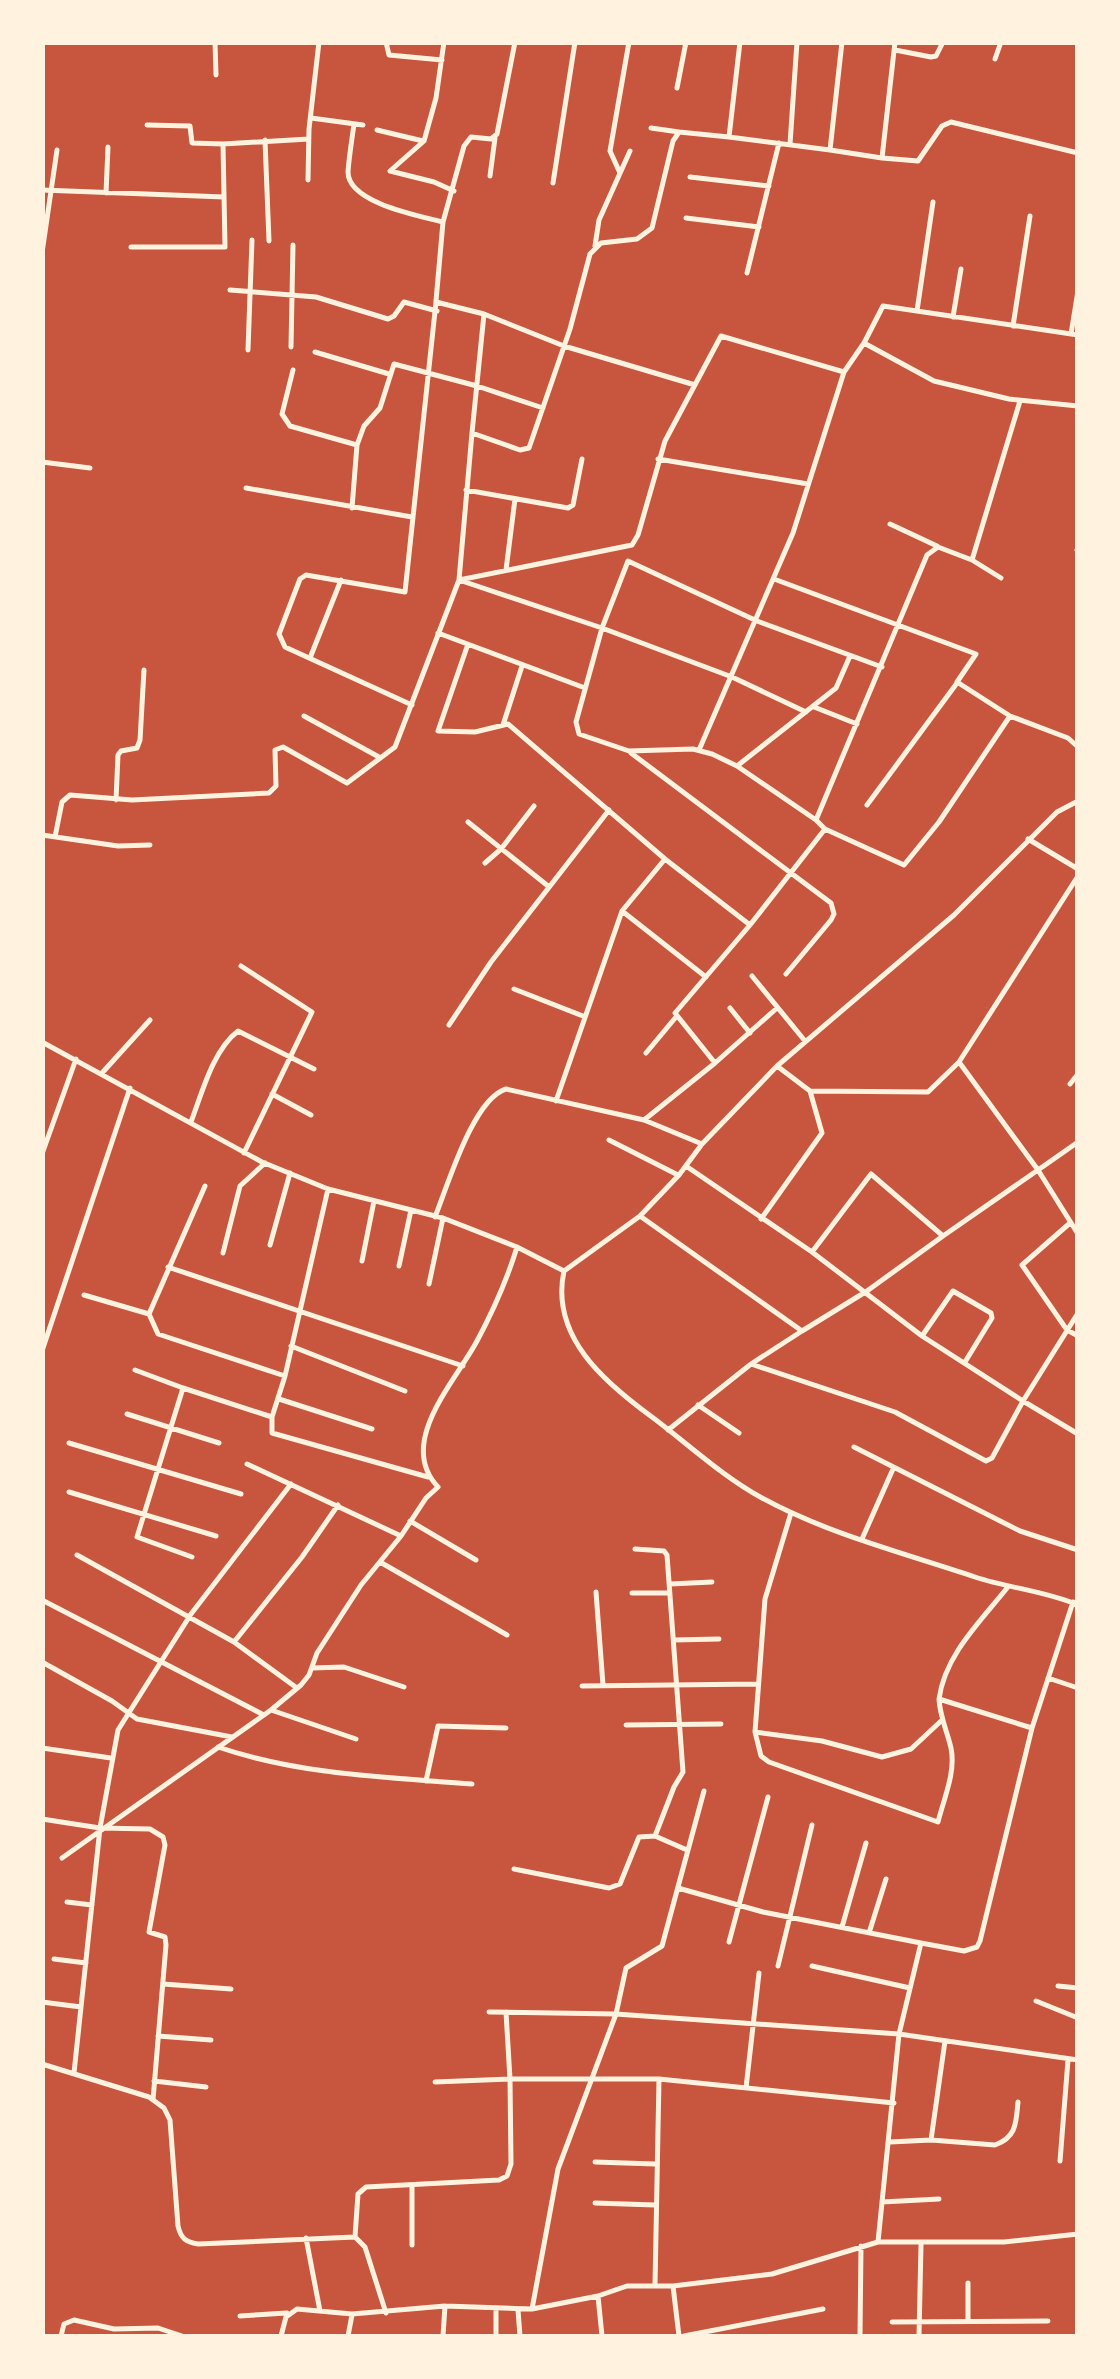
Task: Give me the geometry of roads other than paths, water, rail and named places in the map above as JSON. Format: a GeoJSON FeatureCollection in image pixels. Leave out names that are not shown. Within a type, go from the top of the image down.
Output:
{"type":"FeatureCollection","features":[{"type":"Feature","properties":{"kind":"street"},"geometry":{"type":"LineString","coordinates":[[215,42],[216,75]]}},
{"type":"Feature","properties":{"kind":"street"},"geometry":{"type":"LineString","coordinates":[[308,180],[310,118],[320,42]]}},
{"type":"Feature","properties":{"kind":"street"},"geometry":{"type":"LineString","coordinates":[[386,42],[390,54],[442,60]]}},
{"type":"Feature","properties":{"kind":"street"},"geometry":{"type":"LineString","coordinates":[[444,42],[424,141],[390,171],[454,191]]}},
{"type":"Feature","properties":{"kind":"street"},"geometry":{"type":"LineString","coordinates":[[490,176],[515,42]]}},
{"type":"Feature","properties":{"kind":"street"},"geometry":{"type":"LineString","coordinates":[[553,183],[575,42]]}},
{"type":"Feature","properties":{"kind":"street"},"geometry":{"type":"LineString","coordinates":[[620,173],[610,151],[630,42]]}},
{"type":"Feature","properties":{"kind":"street"},"geometry":{"type":"LineString","coordinates":[[677,88],[686,42]]}},
{"type":"Feature","properties":{"kind":"street"},"geometry":{"type":"LineString","coordinates":[[729,136],[740,42]]}},
{"type":"Feature","properties":{"kind":"street"},"geometry":{"type":"LineString","coordinates":[[790,144],[797,42]]}},
{"type":"Feature","properties":{"kind":"street"},"geometry":{"type":"LineString","coordinates":[[830,150],[842,42]]}},
{"type":"Feature","properties":{"kind":"street"},"geometry":{"type":"LineString","coordinates":[[882,158],[895,46],[930,57],[936,56],[943,42]]}},
{"type":"Feature","properties":{"kind":"street"},"geometry":{"type":"LineString","coordinates":[[995,59],[1001,42]]}},
{"type":"Feature","properties":{"kind":"street"},"geometry":{"type":"LineString","coordinates":[[310,118],[364,125]]}},
{"type":"Feature","properties":{"kind":"street"},"geometry":{"type":"LineString","coordinates":[[651,128],[918,160],[942,126],[951,122],[1078,152]]}},
{"type":"Feature","properties":{"kind":"street"},"geometry":{"type":"LineString","coordinates":[[354,124],[348,171],[351,182],[384,206],[443,222]]}},
{"type":"Feature","properties":{"kind":"street"},"geometry":{"type":"LineString","coordinates":[[147,125],[189,126],[192,143],[309,139]]}},
{"type":"Feature","properties":{"kind":"street"},"geometry":{"type":"LineString","coordinates":[[377,130],[424,141]]}},
{"type":"Feature","properties":{"kind":"street"},"geometry":{"type":"LineString","coordinates":[[595,246],[637,238],[652,228],[673,142],[679,132]]}},
{"type":"Feature","properties":{"kind":"street"},"geometry":{"type":"LineString","coordinates":[[412,706],[285,647],[280,641],[284,617],[300,578],[312,574],[404,592],[437,311],[443,222],[465,142],[470,137],[495,138]]}},
{"type":"Feature","properties":{"kind":"street"},"geometry":{"type":"LineString","coordinates":[[265,140],[269,242]]}},
{"type":"Feature","properties":{"kind":"street"},"geometry":{"type":"LineString","coordinates":[[748,274],[779,143]]}},
{"type":"Feature","properties":{"kind":"street"},"geometry":{"type":"LineString","coordinates":[[131,247],[225,247],[223,144]]}},
{"type":"Feature","properties":{"kind":"street"},"geometry":{"type":"LineString","coordinates":[[106,194],[108,147]]}},
{"type":"Feature","properties":{"kind":"street"},"geometry":{"type":"LineString","coordinates":[[43,252],[57,150]]}},
{"type":"Feature","properties":{"kind":"street"},"geometry":{"type":"LineString","coordinates":[[472,434],[527,449],[564,346],[595,246],[599,220],[630,151]]}},
{"type":"Feature","properties":{"kind":"street"},"geometry":{"type":"LineString","coordinates":[[690,177],[769,186]]}},
{"type":"Feature","properties":{"kind":"street"},"geometry":{"type":"LineString","coordinates":[[42,190],[224,196]]}},
{"type":"Feature","properties":{"kind":"street"},"geometry":{"type":"LineString","coordinates":[[917,311],[934,202]]}},
{"type":"Feature","properties":{"kind":"street"},"geometry":{"type":"LineString","coordinates":[[1013,326],[1030,216]]}},
{"type":"Feature","properties":{"kind":"street"},"geometry":{"type":"LineString","coordinates":[[686,218],[759,227]]}},
{"type":"Feature","properties":{"kind":"street"},"geometry":{"type":"LineString","coordinates":[[248,350],[252,240]]}},
{"type":"Feature","properties":{"kind":"street"},"geometry":{"type":"LineString","coordinates":[[291,347],[293,245]]}},
{"type":"Feature","properties":{"kind":"street"},"geometry":{"type":"LineString","coordinates":[[952,317],[961,269]]}},
{"type":"Feature","properties":{"kind":"street"},"geometry":{"type":"LineString","coordinates":[[230,290],[331,300],[388,318],[394,316],[402,303],[437,311]]}},
{"type":"Feature","properties":{"kind":"street"},"geometry":{"type":"LineString","coordinates":[[699,750],[774,579],[844,372],[883,306],[1074,334],[1078,291]]}},
{"type":"Feature","properties":{"kind":"street"},"geometry":{"type":"LineString","coordinates":[[436,302],[484,314],[564,346],[695,385]]}},
{"type":"Feature","properties":{"kind":"street"},"geometry":{"type":"LineString","coordinates":[[55,837],[62,802],[70,795],[116,800],[269,793],[276,786],[276,750],[283,747],[347,784],[395,747],[460,580],[484,314]]}},
{"type":"Feature","properties":{"kind":"street"},"geometry":{"type":"LineString","coordinates":[[460,580],[632,545],[638,536],[658,459],[721,336],[844,372]]}},
{"type":"Feature","properties":{"kind":"street"},"geometry":{"type":"LineString","coordinates":[[864,343],[934,381],[1020,401],[1078,406]]}},
{"type":"Feature","properties":{"kind":"street"},"geometry":{"type":"LineString","coordinates":[[315,352],[389,374]]}},
{"type":"Feature","properties":{"kind":"street"},"geometry":{"type":"LineString","coordinates":[[352,508],[358,445],[364,426],[380,408],[389,374],[397,363],[543,408]]}},
{"type":"Feature","properties":{"kind":"street"},"geometry":{"type":"LineString","coordinates":[[293,370],[283,421],[358,445]]}},
{"type":"Feature","properties":{"kind":"street"},"geometry":{"type":"LineString","coordinates":[[972,560],[1020,401]]}},
{"type":"Feature","properties":{"kind":"street"},"geometry":{"type":"LineString","coordinates":[[466,490],[571,508],[582,459]]}},
{"type":"Feature","properties":{"kind":"street"},"geometry":{"type":"LineString","coordinates":[[658,459],[809,484]]}},
{"type":"Feature","properties":{"kind":"street"},"geometry":{"type":"LineString","coordinates":[[42,462],[90,468]]}},
{"type":"Feature","properties":{"kind":"street"},"geometry":{"type":"LineString","coordinates":[[246,488],[412,517]]}},
{"type":"Feature","properties":{"kind":"street"},"geometry":{"type":"LineString","coordinates":[[506,570],[515,499]]}},
{"type":"Feature","properties":{"kind":"street"},"geometry":{"type":"LineString","coordinates":[[890,524],[972,560],[1001,578]]}},
{"type":"Feature","properties":{"kind":"street"},"geometry":{"type":"LineString","coordinates":[[816,820],[927,555],[938,547]]}},
{"type":"Feature","properties":{"kind":"street"},"geometry":{"type":"LineString","coordinates":[[786,974],[834,914],[831,902],[629,751],[579,734],[576,722],[602,628],[628,561],[757,622],[882,667]]}},
{"type":"Feature","properties":{"kind":"street"},"geometry":{"type":"LineString","coordinates":[[774,579],[976,654],[867,805]]}},
{"type":"Feature","properties":{"kind":"street"},"geometry":{"type":"LineString","coordinates":[[310,658],[341,580]]}},
{"type":"Feature","properties":{"kind":"street"},"geometry":{"type":"LineString","coordinates":[[460,580],[732,677],[806,712]]}},
{"type":"Feature","properties":{"kind":"street"},"geometry":{"type":"LineString","coordinates":[[438,634],[586,688]]}},
{"type":"Feature","properties":{"kind":"street"},"geometry":{"type":"LineString","coordinates":[[468,644],[438,731],[475,732],[508,724],[750,925]]}},
{"type":"Feature","properties":{"kind":"street"},"geometry":{"type":"LineString","coordinates":[[737,766],[836,688],[850,656]]}},
{"type":"Feature","properties":{"kind":"street"},"geometry":{"type":"LineString","coordinates":[[504,725],[522,664]]}},
{"type":"Feature","properties":{"kind":"street"},"geometry":{"type":"LineString","coordinates":[[116,800],[118,755],[137,748],[140,740],[144,670]]}},
{"type":"Feature","properties":{"kind":"street"},"geometry":{"type":"LineString","coordinates":[[958,682],[1010,716],[1068,738],[1078,747]]}},
{"type":"Feature","properties":{"kind":"street"},"geometry":{"type":"LineString","coordinates":[[814,707],[858,724]]}},
{"type":"Feature","properties":{"kind":"street"},"geometry":{"type":"LineString","coordinates":[[304,716],[379,757]]}},
{"type":"Feature","properties":{"kind":"street"},"geometry":{"type":"LineString","coordinates":[[629,751],[699,750],[737,766],[826,828],[904,866],[939,822],[1010,716]]}},
{"type":"Feature","properties":{"kind":"street"},"geometry":{"type":"LineString","coordinates":[[678,1888],[869,1933],[964,1950],[977,1947],[1032,1728],[1075,1603],[1008,1588],[862,1539],[791,1513],[738,1483],[632,1404],[580,1348],[561,1309],[564,1271],[640,1216],[777,1066],[954,915],[1056,812],[1078,800]]}},
{"type":"Feature","properties":{"kind":"street"},"geometry":{"type":"LineString","coordinates":[[485,864],[534,806]]}},
{"type":"Feature","properties":{"kind":"street"},"geometry":{"type":"LineString","coordinates":[[449,1025],[548,886],[609,810]]}},
{"type":"Feature","properties":{"kind":"street"},"geometry":{"type":"LineString","coordinates":[[468,822],[548,886]]}},
{"type":"Feature","properties":{"kind":"street"},"geometry":{"type":"LineString","coordinates":[[646,1053],[826,828]]}},
{"type":"Feature","properties":{"kind":"street"},"geometry":{"type":"LineString","coordinates":[[42,835],[118,846],[150,846]]}},
{"type":"Feature","properties":{"kind":"street"},"geometry":{"type":"LineString","coordinates":[[1028,839],[1078,869]]}},
{"type":"Feature","properties":{"kind":"street"},"geometry":{"type":"LineString","coordinates":[[556,1102],[622,911],[666,859]]}},
{"type":"Feature","properties":{"kind":"street"},"geometry":{"type":"LineString","coordinates":[[810,1091],[928,1092],[959,1062],[1078,876]]}},
{"type":"Feature","properties":{"kind":"street"},"geometry":{"type":"LineString","coordinates":[[622,911],[706,976]]}},
{"type":"Feature","properties":{"kind":"street"},"geometry":{"type":"LineString","coordinates":[[241,966],[312,1012],[244,1152]]}},
{"type":"Feature","properties":{"kind":"street"},"geometry":{"type":"LineString","coordinates":[[752,976],[805,1040]]}},
{"type":"Feature","properties":{"kind":"street"},"geometry":{"type":"LineString","coordinates":[[514,990],[583,1016]]}},
{"type":"Feature","properties":{"kind":"street"},"geometry":{"type":"LineString","coordinates":[[730,1008],[750,1033]]}},
{"type":"Feature","properties":{"kind":"street"},"geometry":{"type":"LineString","coordinates":[[644,1120],[777,1008]]}},
{"type":"Feature","properties":{"kind":"street"},"geometry":{"type":"LineString","coordinates":[[676,1017],[715,1063]]}},
{"type":"Feature","properties":{"kind":"street"},"geometry":{"type":"LineString","coordinates":[[102,1073],[150,1020]]}},
{"type":"Feature","properties":{"kind":"street"},"geometry":{"type":"LineString","coordinates":[[191,1122],[207,1078],[234,1033],[243,1032],[314,1068]]}},
{"type":"Feature","properties":{"kind":"street"},"geometry":{"type":"LineString","coordinates":[[42,1042],[265,1163],[328,1189],[439,1217],[564,1271]]}},
{"type":"Feature","properties":{"kind":"street"},"geometry":{"type":"LineString","coordinates":[[42,1154],[76,1059]]}},
{"type":"Feature","properties":{"kind":"street"},"geometry":{"type":"LineString","coordinates":[[959,1062],[1038,1170],[1078,1234]]}},
{"type":"Feature","properties":{"kind":"street"},"geometry":{"type":"LineString","coordinates":[[762,1218],[822,1132],[810,1091],[777,1066]]}},
{"type":"Feature","properties":{"kind":"street"},"geometry":{"type":"LineString","coordinates":[[1070,1084],[1078,1074]]}},
{"type":"Feature","properties":{"kind":"street"},"geometry":{"type":"LineString","coordinates":[[42,1350],[130,1088]]}},
{"type":"Feature","properties":{"kind":"street"},"geometry":{"type":"LineString","coordinates":[[429,1284],[439,1217],[475,1122],[496,1092],[520,1089],[556,1102],[644,1120],[702,1144]]}},
{"type":"Feature","properties":{"kind":"street"},"geometry":{"type":"LineString","coordinates":[[272,1094],[311,1114]]}},
{"type":"Feature","properties":{"kind":"street"},"geometry":{"type":"LineString","coordinates":[[610,1140],[680,1175]]}},
{"type":"Feature","properties":{"kind":"street"},"geometry":{"type":"LineString","coordinates":[[668,1430],[751,1364],[866,1292],[1078,1142]]}},
{"type":"Feature","properties":{"kind":"street"},"geometry":{"type":"LineString","coordinates":[[223,1252],[240,1186],[265,1163]]}},
{"type":"Feature","properties":{"kind":"street"},"geometry":{"type":"LineString","coordinates":[[686,1166],[812,1252],[922,1336],[1078,1434]]}},
{"type":"Feature","properties":{"kind":"street"},"geometry":{"type":"LineString","coordinates":[[270,1245],[290,1173]]}},
{"type":"Feature","properties":{"kind":"street"},"geometry":{"type":"LineString","coordinates":[[812,1252],[871,1174],[942,1236]]}},
{"type":"Feature","properties":{"kind":"street"},"geometry":{"type":"LineString","coordinates":[[205,1186],[149,1314],[158,1334],[285,1376]]}},
{"type":"Feature","properties":{"kind":"street"},"geometry":{"type":"LineString","coordinates":[[62,1858],[297,1688],[332,1629],[426,1498],[438,1487],[428,1477],[272,1432],[272,1417],[328,1189]]}},
{"type":"Feature","properties":{"kind":"street"},"geometry":{"type":"LineString","coordinates":[[362,1261],[374,1201]]}},
{"type":"Feature","properties":{"kind":"street"},"geometry":{"type":"LineString","coordinates":[[399,1266],[411,1210]]}},
{"type":"Feature","properties":{"kind":"street"},"geometry":{"type":"LineString","coordinates":[[640,1216],[802,1331]]}},
{"type":"Feature","properties":{"kind":"street"},"geometry":{"type":"LineString","coordinates":[[1070,1223],[1022,1266],[1067,1330],[1078,1336]]}},
{"type":"Feature","properties":{"kind":"street"},"geometry":{"type":"LineString","coordinates":[[428,1477],[424,1442],[431,1416],[463,1366],[508,1276],[517,1248]]}},
{"type":"Feature","properties":{"kind":"street"},"geometry":{"type":"LineString","coordinates":[[168,1266],[463,1366]]}},
{"type":"Feature","properties":{"kind":"street"},"geometry":{"type":"LineString","coordinates":[[922,1336],[955,1291],[993,1314],[965,1362]]}},
{"type":"Feature","properties":{"kind":"street"},"geometry":{"type":"LineString","coordinates":[[84,1295],[149,1314]]}},
{"type":"Feature","properties":{"kind":"street"},"geometry":{"type":"LineString","coordinates":[[751,1364],[895,1412],[986,1461],[992,1458],[1022,1401],[1078,1313]]}},
{"type":"Feature","properties":{"kind":"street"},"geometry":{"type":"LineString","coordinates":[[291,1346],[404,1391]]}},
{"type":"Feature","properties":{"kind":"street"},"geometry":{"type":"LineString","coordinates":[[135,1370],[272,1417]]}},
{"type":"Feature","properties":{"kind":"street"},"geometry":{"type":"LineString","coordinates":[[183,1388],[138,1539],[192,1557]]}},
{"type":"Feature","properties":{"kind":"street"},"geometry":{"type":"LineString","coordinates":[[279,1399],[372,1430]]}},
{"type":"Feature","properties":{"kind":"street"},"geometry":{"type":"LineString","coordinates":[[698,1406],[739,1432]]}},
{"type":"Feature","properties":{"kind":"street"},"geometry":{"type":"LineString","coordinates":[[127,1414],[219,1443]]}},
{"type":"Feature","properties":{"kind":"street"},"geometry":{"type":"LineString","coordinates":[[69,1443],[242,1494]]}},
{"type":"Feature","properties":{"kind":"street"},"geometry":{"type":"LineString","coordinates":[[854,1447],[1020,1532],[1078,1550]]}},
{"type":"Feature","properties":{"kind":"street"},"geometry":{"type":"LineString","coordinates":[[247,1464],[401,1536]]}},
{"type":"Feature","properties":{"kind":"street"},"geometry":{"type":"LineString","coordinates":[[862,1539],[892,1468]]}},
{"type":"Feature","properties":{"kind":"street"},"geometry":{"type":"LineString","coordinates":[[74,2073],[100,1828],[118,1730],[189,1618],[291,1484]]}},
{"type":"Feature","properties":{"kind":"street"},"geometry":{"type":"LineString","coordinates":[[69,1492],[216,1536]]}},
{"type":"Feature","properties":{"kind":"street"},"geometry":{"type":"LineString","coordinates":[[234,1642],[338,1505]]}},
{"type":"Feature","properties":{"kind":"street"},"geometry":{"type":"LineString","coordinates":[[791,1513],[764,1598],[754,1732],[761,1756],[938,1822],[952,1771],[951,1748],[941,1722],[942,1677],[1008,1588]]}},
{"type":"Feature","properties":{"kind":"street"},"geometry":{"type":"LineString","coordinates":[[410,1521],[476,1560]]}},
{"type":"Feature","properties":{"kind":"street"},"geometry":{"type":"LineString","coordinates":[[635,1549],[664,1551],[670,1584],[684,1772],[655,1836]]}},
{"type":"Feature","properties":{"kind":"street"},"geometry":{"type":"LineString","coordinates":[[77,1555],[234,1642],[297,1688]]}},
{"type":"Feature","properties":{"kind":"street"},"geometry":{"type":"LineString","coordinates":[[380,1562],[508,1635]]}},
{"type":"Feature","properties":{"kind":"street"},"geometry":{"type":"LineString","coordinates":[[670,1584],[712,1582]]}},
{"type":"Feature","properties":{"kind":"street"},"geometry":{"type":"LineString","coordinates":[[596,1592],[603,1685]]}},
{"type":"Feature","properties":{"kind":"street"},"geometry":{"type":"LineString","coordinates":[[632,1593],[670,1593]]}},
{"type":"Feature","properties":{"kind":"street"},"geometry":{"type":"LineString","coordinates":[[42,1600],[268,1712],[356,1739]]}},
{"type":"Feature","properties":{"kind":"street"},"geometry":{"type":"LineString","coordinates":[[674,1640],[719,1639]]}},
{"type":"Feature","properties":{"kind":"street"},"geometry":{"type":"LineString","coordinates":[[42,1662],[143,1721],[232,1737]]}},
{"type":"Feature","properties":{"kind":"street"},"geometry":{"type":"LineString","coordinates":[[312,1668],[344,1667],[404,1686]]}},
{"type":"Feature","properties":{"kind":"street"},"geometry":{"type":"LineString","coordinates":[[1048,1678],[1078,1688]]}},
{"type":"Feature","properties":{"kind":"street"},"geometry":{"type":"LineString","coordinates":[[582,1686],[758,1684]]}},
{"type":"Feature","properties":{"kind":"street"},"geometry":{"type":"LineString","coordinates":[[939,1699],[1032,1728]]}},
{"type":"Feature","properties":{"kind":"street"},"geometry":{"type":"LineString","coordinates":[[754,1732],[822,1741],[882,1757],[910,1749],[941,1722]]}},
{"type":"Feature","properties":{"kind":"street"},"geometry":{"type":"LineString","coordinates":[[626,1725],[721,1724]]}},
{"type":"Feature","properties":{"kind":"street"},"geometry":{"type":"LineString","coordinates":[[426,1780],[438,1726],[506,1728]]}},
{"type":"Feature","properties":{"kind":"street"},"geometry":{"type":"LineString","coordinates":[[218,1747],[305,1769],[472,1784]]}},
{"type":"Feature","properties":{"kind":"street"},"geometry":{"type":"LineString","coordinates":[[42,1748],[111,1758]]}},
{"type":"Feature","properties":{"kind":"street"},"geometry":{"type":"LineString","coordinates":[[532,2309],[558,2169],[616,2014],[626,1968],[662,1946],[704,1790]]}},
{"type":"Feature","properties":{"kind":"street"},"geometry":{"type":"LineString","coordinates":[[730,1942],[768,1796]]}},
{"type":"Feature","properties":{"kind":"street"},"geometry":{"type":"LineString","coordinates":[[42,1819],[100,1828],[150,1828],[164,1838],[149,1932],[165,1937],[153,2100]]}},
{"type":"Feature","properties":{"kind":"street"},"geometry":{"type":"LineString","coordinates":[[778,1966],[812,1824]]}},
{"type":"Feature","properties":{"kind":"street"},"geometry":{"type":"LineString","coordinates":[[514,1869],[615,1887],[620,1884],[639,1837],[655,1836],[687,1850]]}},
{"type":"Feature","properties":{"kind":"street"},"geometry":{"type":"LineString","coordinates":[[842,1927],[866,1843]]}},
{"type":"Feature","properties":{"kind":"street"},"geometry":{"type":"LineString","coordinates":[[869,1933],[886,1879]]}},
{"type":"Feature","properties":{"kind":"street"},"geometry":{"type":"LineString","coordinates":[[67,1902],[92,1905]]}},
{"type":"Feature","properties":{"kind":"street"},"geometry":{"type":"LineString","coordinates":[[878,2242],[899,2034],[921,1943]]}},
{"type":"Feature","properties":{"kind":"street"},"geometry":{"type":"LineString","coordinates":[[54,1959],[86,1963]]}},
{"type":"Feature","properties":{"kind":"street"},"geometry":{"type":"LineString","coordinates":[[812,1966],[910,1988]]}},
{"type":"Feature","properties":{"kind":"street"},"geometry":{"type":"LineString","coordinates":[[746,2088],[759,1973]]}},
{"type":"Feature","properties":{"kind":"street"},"geometry":{"type":"LineString","coordinates":[[163,1984],[231,1989]]}},
{"type":"Feature","properties":{"kind":"street"},"geometry":{"type":"LineString","coordinates":[[1058,1986],[1078,1988]]}},
{"type":"Feature","properties":{"kind":"street"},"geometry":{"type":"LineString","coordinates":[[1036,2001],[1078,2018]]}},
{"type":"Feature","properties":{"kind":"street"},"geometry":{"type":"LineString","coordinates":[[42,2002],[81,2007]]}},
{"type":"Feature","properties":{"kind":"street"},"geometry":{"type":"LineString","coordinates":[[489,2012],[616,2014],[899,2034],[1078,2060]]}},
{"type":"Feature","properties":{"kind":"street"},"geometry":{"type":"LineString","coordinates":[[386,2313],[365,2247],[356,2237],[358,2194],[362,2190],[498,2180],[506,2176],[511,2164],[506,2012]]}},
{"type":"Feature","properties":{"kind":"street"},"geometry":{"type":"LineString","coordinates":[[158,2036],[211,2040]]}},
{"type":"Feature","properties":{"kind":"street"},"geometry":{"type":"LineString","coordinates":[[931,2140],[945,2040]]}},
{"type":"Feature","properties":{"kind":"street"},"geometry":{"type":"LineString","coordinates":[[1060,2161],[1068,2059]]}},
{"type":"Feature","properties":{"kind":"street"},"geometry":{"type":"LineString","coordinates":[[42,2064],[153,2100],[164,2108],[170,2120],[178,2226],[180,2236],[187,2242],[356,2237]]}},
{"type":"Feature","properties":{"kind":"street"},"geometry":{"type":"LineString","coordinates":[[435,2082],[659,2078],[894,2103]]}},
{"type":"Feature","properties":{"kind":"street"},"geometry":{"type":"LineString","coordinates":[[655,2286],[659,2078]]}},
{"type":"Feature","properties":{"kind":"street"},"geometry":{"type":"LineString","coordinates":[[154,2081],[206,2087]]}},
{"type":"Feature","properties":{"kind":"street"},"geometry":{"type":"LineString","coordinates":[[890,2142],[1005,2142],[1015,2130],[1018,2102]]}},
{"type":"Feature","properties":{"kind":"street"},"geometry":{"type":"LineString","coordinates":[[594,2162],[655,2164]]}},
{"type":"Feature","properties":{"kind":"street"},"geometry":{"type":"LineString","coordinates":[[412,2187],[412,2245]]}},
{"type":"Feature","properties":{"kind":"street"},"geometry":{"type":"LineString","coordinates":[[882,2202],[938,2199]]}},
{"type":"Feature","properties":{"kind":"street"},"geometry":{"type":"LineString","coordinates":[[595,2204],[655,2205]]}},
{"type":"Feature","properties":{"kind":"street"},"geometry":{"type":"LineString","coordinates":[[240,2316],[290,2313],[297,2309],[352,2314],[446,2306],[532,2309],[628,2286],[673,2286],[772,2274],[878,2242],[1004,2242],[1078,2234]]}},
{"type":"Feature","properties":{"kind":"street"},"geometry":{"type":"LineString","coordinates":[[306,2238],[320,2311]]}},
{"type":"Feature","properties":{"kind":"street"},"geometry":{"type":"LineString","coordinates":[[919,2336],[920,2244]]}},
{"type":"Feature","properties":{"kind":"street"},"geometry":{"type":"LineString","coordinates":[[860,2246],[860,2336]]}},
{"type":"Feature","properties":{"kind":"street"},"geometry":{"type":"LineString","coordinates":[[968,2283],[968,2321]]}},
{"type":"Feature","properties":{"kind":"street"},"geometry":{"type":"LineString","coordinates":[[673,2286],[681,2336],[823,2309]]}},
{"type":"Feature","properties":{"kind":"street"},"geometry":{"type":"LineString","coordinates":[[598,2296],[602,2336]]}},
{"type":"Feature","properties":{"kind":"street"},"geometry":{"type":"LineString","coordinates":[[443,2336],[446,2306]]}},
{"type":"Feature","properties":{"kind":"street"},"geometry":{"type":"LineString","coordinates":[[496,2308],[496,2336]]}},
{"type":"Feature","properties":{"kind":"street"},"geometry":{"type":"LineString","coordinates":[[518,2308],[520,2336]]}},
{"type":"Feature","properties":{"kind":"street"},"geometry":{"type":"LineString","coordinates":[[281,2336],[290,2313]]}},
{"type":"Feature","properties":{"kind":"street"},"geometry":{"type":"LineString","coordinates":[[348,2336],[352,2314]]}},
{"type":"Feature","properties":{"kind":"street"},"geometry":{"type":"LineString","coordinates":[[61,2336],[64,2324],[74,2320],[114,2329],[158,2328],[182,2336]]}},
{"type":"Feature","properties":{"kind":"street"},"geometry":{"type":"LineString","coordinates":[[892,2322],[1048,2321]]}}]}
